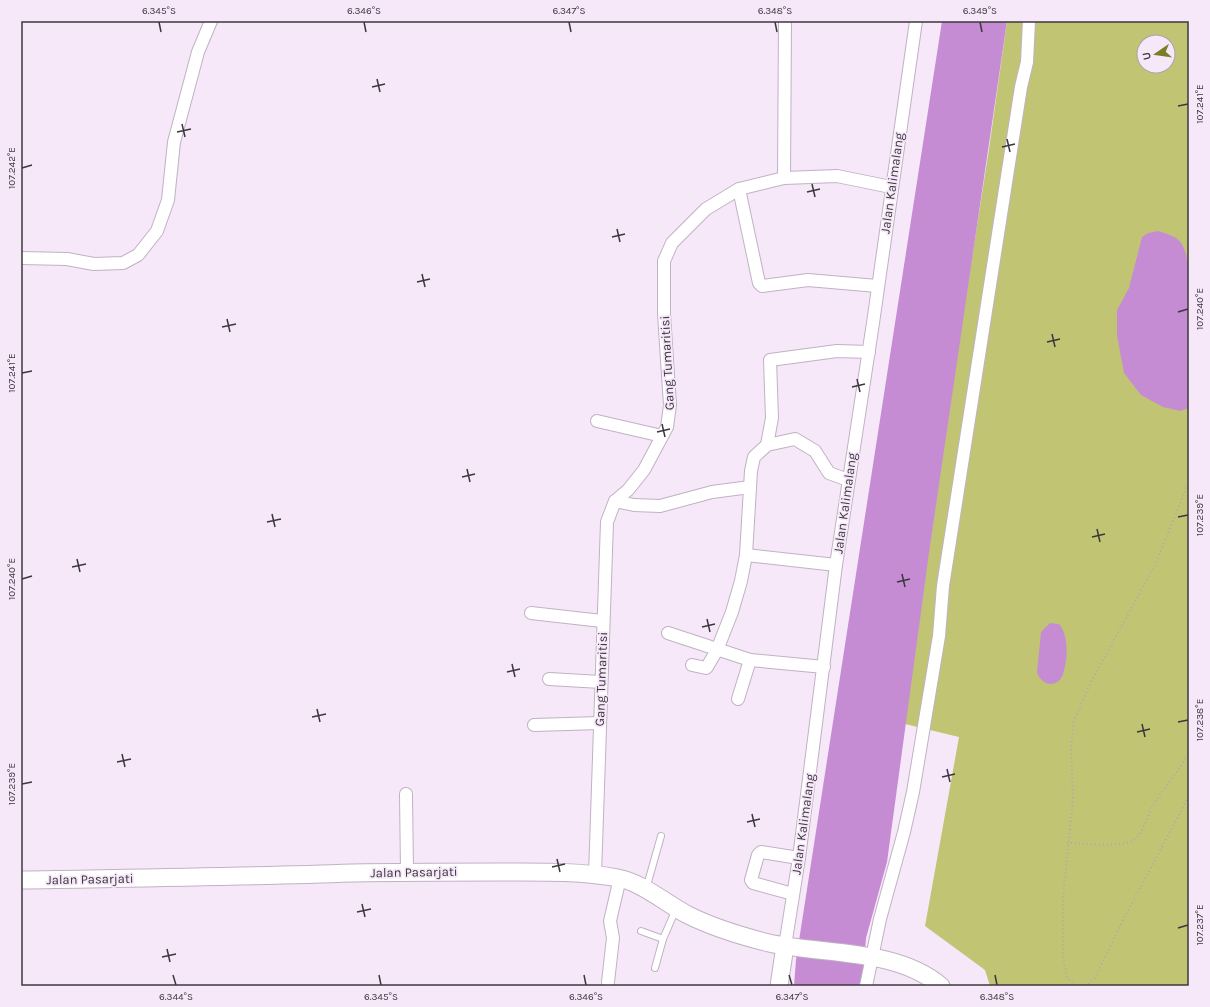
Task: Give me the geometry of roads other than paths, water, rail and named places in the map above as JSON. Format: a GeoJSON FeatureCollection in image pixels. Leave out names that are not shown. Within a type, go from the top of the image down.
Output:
{"type":"FeatureCollection","features":[{"type":"Feature","properties":{"kind":"main road","name":"Jalan Pasarjati"},"geometry":{"type":"LineString","coordinates":[[21,880],[406,872],[556,872],[595,875],[620,878],[646,890],[691,917],[741,936],[788,947],[868,957],[901,964],[921,972],[941,986]]}},
{"type":"Feature","properties":{"kind":"main road","name":"Jalan Kalimalang"},"geometry":{"type":"LineString","coordinates":[[779,986],[788,947]]}},
{"type":"Feature","properties":{"kind":"street"},"geometry":{"type":"LineString","coordinates":[[21,258],[67,259],[94,264],[122,263],[138,255],[156,230],[168,200],[174,142],[198,52],[211,21]]}},
{"type":"Feature","properties":{"kind":"street"},"geometry":{"type":"LineString","coordinates":[[784,178],[785,21]]}},
{"type":"Feature","properties":{"kind":"street","name":"Jalan Kalimalang"},"geometry":{"type":"LineString","coordinates":[[788,947],[793,894],[824,667],[836,565],[869,352],[891,187],[916,21]]}},
{"type":"Feature","properties":{"kind":"street"},"geometry":{"type":"LineString","coordinates":[[866,986],[868,957],[904,832],[915,784],[939,636],[943,586],[1021,87],[1027,62],[1029,21]]}},
{"type":"Feature","properties":{"kind":"street","name":"Gang Tumaritisi"},"geometry":{"type":"LineString","coordinates":[[595,875],[606,522],[615,501],[628,490],[644,470],[667,427],[670,405],[664,314],[663,280],[665,255],[679,235],[706,209],[739,189],[784,178],[837,176],[891,187]]}},
{"type":"Feature","properties":{"kind":"street"},"geometry":{"type":"LineString","coordinates":[[739,189],[756,268],[762,286],[808,280],[877,286]]}},
{"type":"Feature","properties":{"kind":"street"},"geometry":{"type":"LineString","coordinates":[[768,445],[772,418],[770,360],[837,351],[869,352]]}},
{"type":"Feature","properties":{"kind":"street"},"geometry":{"type":"LineString","coordinates":[[597,421],[662,436]]}},
{"type":"Feature","properties":{"kind":"street"},"geometry":{"type":"LineString","coordinates":[[692,665],[706,668],[717,650],[732,612],[746,555],[750,471],[754,457],[768,445],[794,439],[815,451],[829,473],[848,480]]}},
{"type":"Feature","properties":{"kind":"street"},"geometry":{"type":"LineString","coordinates":[[615,501],[634,505],[660,506],[712,492],[750,487]]}},
{"type":"Feature","properties":{"kind":"street"},"geometry":{"type":"LineString","coordinates":[[746,555],[836,565]]}},
{"type":"Feature","properties":{"kind":"street"},"geometry":{"type":"LineString","coordinates":[[531,613],[602,621]]}},
{"type":"Feature","properties":{"kind":"street"},"geometry":{"type":"LineString","coordinates":[[668,632],[717,650],[750,660],[824,667]]}},
{"type":"Feature","properties":{"kind":"street"},"geometry":{"type":"LineString","coordinates":[[738,699],[750,660]]}},
{"type":"Feature","properties":{"kind":"street"},"geometry":{"type":"LineString","coordinates":[[549,679],[601,682]]}},
{"type":"Feature","properties":{"kind":"street"},"geometry":{"type":"LineString","coordinates":[[534,725],[600,723]]}},
{"type":"Feature","properties":{"kind":"street"},"geometry":{"type":"LineString","coordinates":[[406,794],[406,872]]}},
{"type":"Feature","properties":{"kind":"street"},"geometry":{"type":"LineString","coordinates":[[793,894],[753,883],[751,880],[758,855],[761,852],[799,858]]}},
{"type":"Feature","properties":{"kind":"street"},"geometry":{"type":"LineString","coordinates":[[608,982],[613,938],[610,921],[620,878]]}},
{"type":"Feature","properties":{"kind":"lane"},"geometry":{"type":"LineString","coordinates":[[646,890],[661,836]]}},
{"type":"Feature","properties":{"kind":"lane"},"geometry":{"type":"LineString","coordinates":[[655,968],[663,939],[676,909]]}},
{"type":"Feature","properties":{"kind":"lane"},"geometry":{"type":"LineString","coordinates":[[641,932],[663,939]]}}]}
